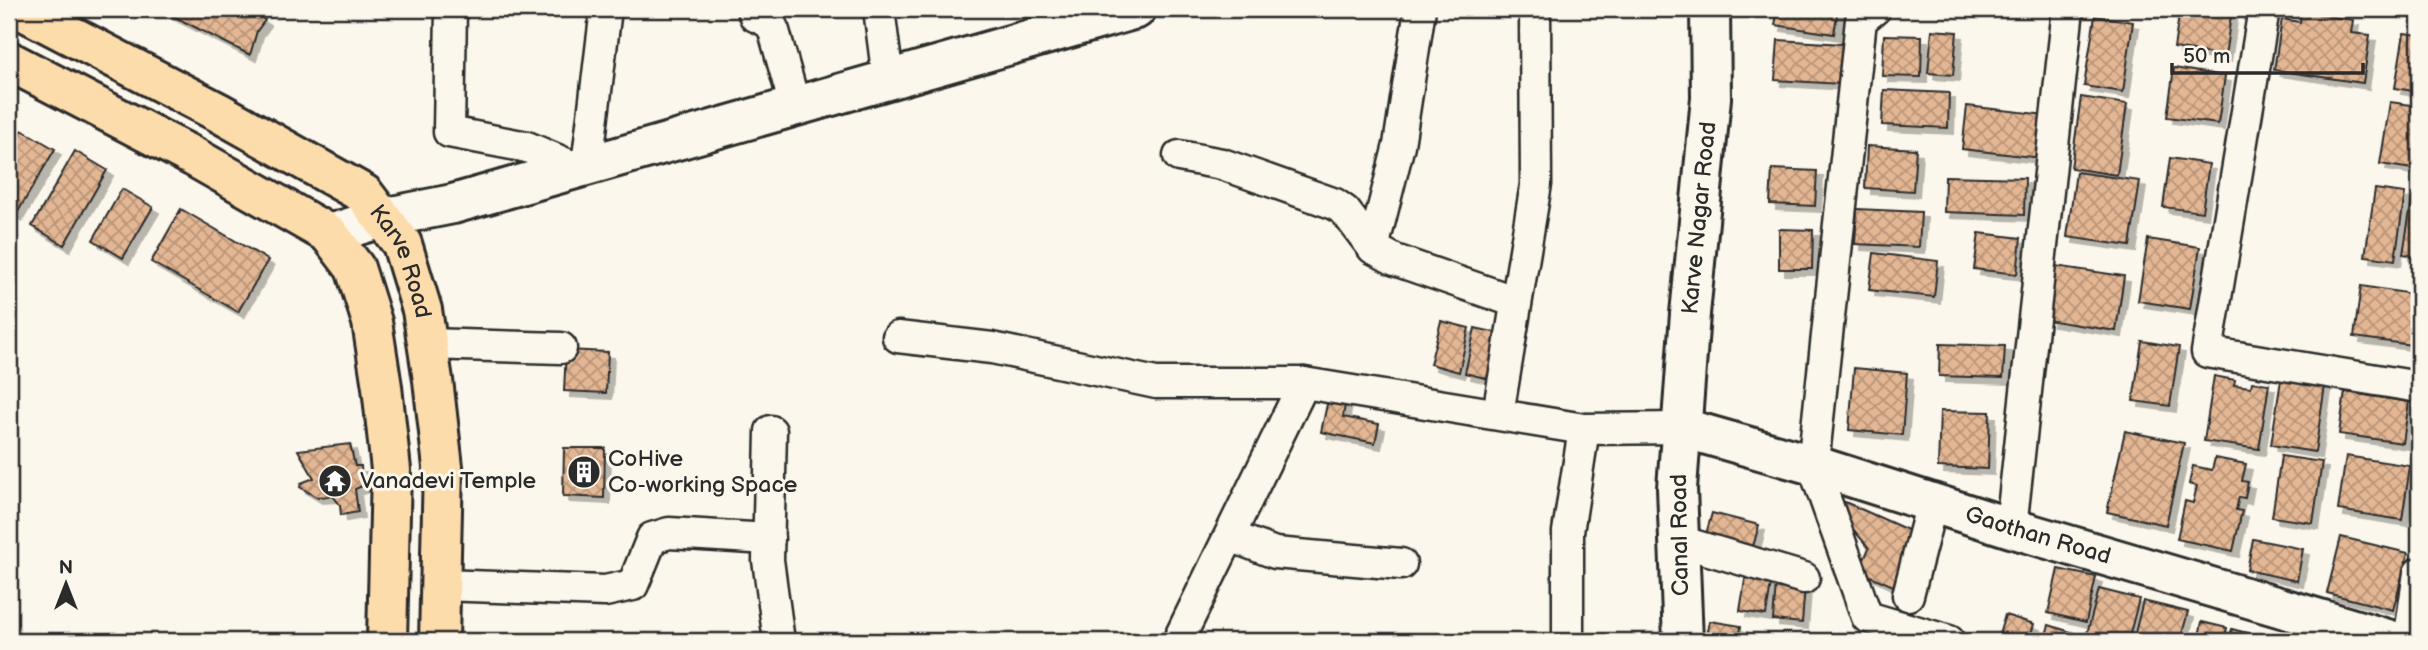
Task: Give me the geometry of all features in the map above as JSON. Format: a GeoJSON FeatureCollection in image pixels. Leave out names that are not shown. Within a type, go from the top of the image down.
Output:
{"type":"FeatureCollection","features":[{"type":"Feature","properties":{"kind":"main road","name":"Karve Road"},"geometry":{"type":"LineString","coordinates":[[20,9],[218,112],[364,194],[402,244],[422,310],[443,467],[439,641]]}},
{"type":"Feature","properties":{"kind":"main road","name":"Karve Road"},"geometry":{"type":"LineString","coordinates":[[9,61],[194,157],[329,234],[355,268],[372,322],[391,470],[387,641]]}},
{"type":"Feature","properties":{"kind":"street"},"geometry":{"type":"LineString","coordinates":[[450,9],[449,132],[527,147],[582,167]]}},
{"type":"Feature","properties":{"kind":"street"},"geometry":{"type":"LineString","coordinates":[[582,167],[606,9]]}},
{"type":"Feature","properties":{"kind":"street"},"geometry":{"type":"LineString","coordinates":[[752,9],[755,16],[770,23],[774,31],[795,106]]}},
{"type":"Feature","properties":{"kind":"street"},"geometry":{"type":"LineString","coordinates":[[878,9],[888,79]]}},
{"type":"Feature","properties":{"kind":"street"},"geometry":{"type":"LineString","coordinates":[[329,234],[382,218],[453,204],[1136,9]]}},
{"type":"Feature","properties":{"kind":"street"},"geometry":{"type":"LineString","coordinates":[[1373,248],[1399,145],[1420,9]]}},
{"type":"Feature","properties":{"kind":"street"},"geometry":{"type":"LineString","coordinates":[[1498,415],[1536,184],[1535,9]]}},
{"type":"Feature","properties":{"kind":"street","name":"Karve Nagar Road"},"geometry":{"type":"LineString","coordinates":[[1683,428],[1690,314],[1712,98],[1710,9]]}},
{"type":"Feature","properties":{"kind":"street"},"geometry":{"type":"LineString","coordinates":[[1875,9],[1861,20],[1813,465],[1867,617],[1949,641]]}},
{"type":"Feature","properties":{"kind":"street"},"geometry":{"type":"LineString","coordinates":[[2011,528],[2068,9]]}},
{"type":"Feature","properties":{"kind":"street"},"geometry":{"type":"LineString","coordinates":[[2264,9],[2207,352],[2419,387]]}},
{"type":"Feature","properties":{"kind":"street"},"geometry":{"type":"LineString","coordinates":[[1180,156],[1222,164],[1335,204],[1345,211],[1373,248],[1395,260],[1516,302]]}},
{"type":"Feature","properties":{"kind":"street"},"geometry":{"type":"LineString","coordinates":[[898,337],[992,348],[1156,383],[1304,383],[1584,429],[1683,428]]}},
{"type":"Feature","properties":{"kind":"street"},"geometry":{"type":"LineString","coordinates":[[428,344],[561,348]]}},
{"type":"Feature","properties":{"kind":"street"},"geometry":{"type":"LineString","coordinates":[[1178,641],[1304,383]]}},
{"type":"Feature","properties":{"kind":"street","name":"Gaothan Road"},"geometry":{"type":"LineString","coordinates":[[1683,428],[1813,465],[2323,631],[2393,641]]}},
{"type":"Feature","properties":{"kind":"street","name":"Canal Road"},"geometry":{"type":"LineString","coordinates":[[1683,428],[1677,488],[1686,640]]}},
{"type":"Feature","properties":{"kind":"street"},"geometry":{"type":"LineString","coordinates":[[1568,641],[1568,532],[1584,429]]}},
{"type":"Feature","properties":{"kind":"street"},"geometry":{"type":"LineString","coordinates":[[771,431],[768,560],[779,641]]}},
{"type":"Feature","properties":{"kind":"street"},"geometry":{"type":"LineString","coordinates":[[1908,594],[1932,503]]}},
{"type":"Feature","properties":{"kind":"street"},"geometry":{"type":"LineString","coordinates":[[441,585],[606,591],[633,585],[652,538],[669,533],[769,539]]}},
{"type":"Feature","properties":{"kind":"street"},"geometry":{"type":"LineString","coordinates":[[1230,536],[1275,553],[1401,565]]}},
{"type":"Feature","properties":{"kind":"street"},"geometry":{"type":"LineString","coordinates":[[1679,541],[1804,578]]}},
{"type":"Feature","properties":{"kind":"street"},"geometry":{"type":"LineString","coordinates":[[2409,641],[2419,573]]}},
{"type":"Feature","properties":{"kind":"building"},"geometry":{"type":"Polygon","coordinates":[[[159,9],[259,9],[256,14],[265,20],[257,31],[250,55],[159,9]]]}},
{"type":"Feature","properties":{"kind":"building"},"geometry":{"type":"Polygon","coordinates":[[[1778,9],[1838,9],[1834,34],[1775,25],[1778,9]]]}},
{"type":"Feature","properties":{"kind":"building"},"geometry":{"type":"Polygon","coordinates":[[[2180,9],[2232,9],[2225,56],[2174,48],[2180,9]]]}},
{"type":"Feature","properties":{"kind":"building"},"geometry":{"type":"Polygon","coordinates":[[[2301,12],[2353,20],[2351,33],[2370,35],[2363,83],[2274,70],[2282,19],[2300,22],[2301,12]]]}},
{"type":"Feature","properties":{"kind":"building"},"geometry":{"type":"Polygon","coordinates":[[[2095,16],[2133,22],[2123,92],[2084,86],[2095,16]]]}},
{"type":"Feature","properties":{"kind":"building"},"geometry":{"type":"Polygon","coordinates":[[[1932,30],[1957,32],[1953,75],[1928,73],[1932,30]]]}},
{"type":"Feature","properties":{"kind":"building"},"geometry":{"type":"Polygon","coordinates":[[[2404,33],[2419,35],[2419,92],[2395,88],[2404,33]]]}},
{"type":"Feature","properties":{"kind":"building"},"geometry":{"type":"Polygon","coordinates":[[[1884,35],[1922,36],[1921,77],[1882,76],[1884,35]]]}},
{"type":"Feature","properties":{"kind":"building"},"geometry":{"type":"Polygon","coordinates":[[[1778,40],[1843,44],[1840,84],[1775,80],[1778,40]]]}},
{"type":"Feature","properties":{"kind":"building"},"geometry":{"type":"Polygon","coordinates":[[[2174,68],[2225,76],[2218,124],[2167,117],[2174,68]]]}},
{"type":"Feature","properties":{"kind":"building"},"geometry":{"type":"Polygon","coordinates":[[[1884,90],[1949,93],[1948,128],[1882,125],[1884,90]]]}},
{"type":"Feature","properties":{"kind":"building"},"geometry":{"type":"Polygon","coordinates":[[[2081,97],[2127,104],[2117,175],[2071,168],[2081,97]]]}},
{"type":"Feature","properties":{"kind":"building"},"geometry":{"type":"Polygon","coordinates":[[[2390,102],[2419,106],[2419,170],[2380,164],[2390,102]]]}},
{"type":"Feature","properties":{"kind":"building"},"geometry":{"type":"Polygon","coordinates":[[[1967,106],[2046,115],[2041,158],[1962,149],[1967,106]]]}},
{"type":"Feature","properties":{"kind":"building"},"geometry":{"type":"Polygon","coordinates":[[[22,130],[55,149],[16,215],[9,210],[9,153],[22,130]]]}},
{"type":"Feature","properties":{"kind":"building"},"geometry":{"type":"Polygon","coordinates":[[[1867,146],[1916,149],[1913,191],[1865,188],[1867,146]]]}},
{"type":"Feature","properties":{"kind":"building"},"geometry":{"type":"Polygon","coordinates":[[[75,151],[107,170],[64,245],[32,226],[75,151]]]}},
{"type":"Feature","properties":{"kind":"building"},"geometry":{"type":"Polygon","coordinates":[[[2170,158],[2209,164],[2202,212],[2163,207],[2170,158]]]}},
{"type":"Feature","properties":{"kind":"building"},"geometry":{"type":"Polygon","coordinates":[[[1772,169],[1817,171],[1815,206],[1770,204],[1772,169]]]}},
{"type":"Feature","properties":{"kind":"building"},"geometry":{"type":"Polygon","coordinates":[[[2076,172],[2140,181],[2130,246],[2067,237],[2076,172]]]}},
{"type":"Feature","properties":{"kind":"building"},"geometry":{"type":"Polygon","coordinates":[[[1945,176],[2025,178],[2024,215],[1944,212],[1945,176]]]}},
{"type":"Feature","properties":{"kind":"building"},"geometry":{"type":"Polygon","coordinates":[[[122,189],[153,207],[123,258],[93,240],[122,189]]]}},
{"type":"Feature","properties":{"kind":"building"},"geometry":{"type":"Polygon","coordinates":[[[2375,189],[2405,193],[2395,260],[2365,256],[2375,189]]]}},
{"type":"Feature","properties":{"kind":"building"},"geometry":{"type":"Polygon","coordinates":[[[2412,199],[2419,200],[2419,257],[2403,254],[2412,199]]]}},
{"type":"Feature","properties":{"kind":"building"},"geometry":{"type":"Polygon","coordinates":[[[181,209],[268,260],[238,312],[151,262],[181,209]]]}},
{"type":"Feature","properties":{"kind":"building"},"geometry":{"type":"Polygon","coordinates":[[[1857,209],[1921,212],[1919,247],[1855,244],[1857,209]]]}},
{"type":"Feature","properties":{"kind":"building"},"geometry":{"type":"Polygon","coordinates":[[[1779,229],[1813,230],[1812,269],[1779,269],[1779,229]]]}},
{"type":"Feature","properties":{"kind":"building"},"geometry":{"type":"Polygon","coordinates":[[[1979,233],[2021,238],[2017,274],[1974,269],[1979,233]]]}},
{"type":"Feature","properties":{"kind":"building"},"geometry":{"type":"Polygon","coordinates":[[[2148,239],[2200,247],[2190,309],[2138,301],[2148,239]]]}},
{"type":"Feature","properties":{"kind":"building"},"geometry":{"type":"Polygon","coordinates":[[[1874,253],[1938,261],[1934,297],[1869,290],[1874,253]]]}},
{"type":"Feature","properties":{"kind":"building"},"geometry":{"type":"Polygon","coordinates":[[[2055,266],[2124,276],[2116,331],[2047,320],[2055,266]]]}},
{"type":"Feature","properties":{"kind":"building"},"geometry":{"type":"Polygon","coordinates":[[[2361,286],[2419,295],[2419,346],[2354,337],[2361,286]]]}},
{"type":"Feature","properties":{"kind":"building"},"geometry":{"type":"Polygon","coordinates":[[[1441,321],[1469,328],[1459,372],[1430,364],[1441,321]]]}},
{"type":"Feature","properties":{"kind":"building"},"geometry":{"type":"Polygon","coordinates":[[[1475,328],[1507,335],[1497,381],[1465,373],[1475,328]]]}},
{"type":"Feature","properties":{"kind":"building"},"geometry":{"type":"Polygon","coordinates":[[[2142,341],[2179,347],[2170,406],[2133,401],[2142,341]]]}},
{"type":"Feature","properties":{"kind":"building"},"geometry":{"type":"Polygon","coordinates":[[[1940,344],[2005,346],[2003,378],[1939,376],[1940,344]]]}},
{"type":"Feature","properties":{"kind":"building"},"geometry":{"type":"Polygon","coordinates":[[[566,350],[608,352],[606,393],[564,391],[566,350]]]}},
{"type":"Feature","properties":{"kind":"building"},"geometry":{"type":"Polygon","coordinates":[[[1854,368],[1907,373],[1902,435],[1849,430],[1854,368]]]}},
{"type":"Feature","properties":{"kind":"building"},"geometry":{"type":"Polygon","coordinates":[[[2282,373],[2326,379],[2315,452],[2271,445],[2282,373]]]}},
{"type":"Feature","properties":{"kind":"building"},"geometry":{"type":"Polygon","coordinates":[[[2214,376],[2235,380],[2234,385],[2251,387],[2252,382],[2269,384],[2259,449],[2204,441],[2214,376]]]}},
{"type":"Feature","properties":{"kind":"building"},"geometry":{"type":"Polygon","coordinates":[[[2345,392],[2409,402],[2403,443],[2339,434],[2345,392]]]}},
{"type":"Feature","properties":{"kind":"building"},"geometry":{"type":"Polygon","coordinates":[[[1329,395],[1346,399],[1343,417],[1379,424],[1375,443],[1321,432],[1329,395]]]}},
{"type":"Feature","properties":{"kind":"building"},"geometry":{"type":"Polygon","coordinates":[[[1940,411],[1990,412],[1988,469],[1938,467],[1940,411]]]}},
{"type":"Feature","properties":{"kind":"building"},"geometry":{"type":"Polygon","coordinates":[[[2125,431],[2184,443],[2166,525],[2107,512],[2125,431]]]}},
{"type":"Feature","properties":{"kind":"building","name":"Vanadevi Temple"},"geometry":{"type":"Polygon","coordinates":[[[350,444],[355,466],[361,466],[362,486],[355,489],[358,512],[341,515],[340,505],[333,496],[316,497],[300,487],[301,483],[314,478],[298,450],[350,444]]]}},
{"type":"Feature","properties":{"kind":"building","name":"CoHive Co-working Space"},"geometry":{"type":"Polygon","coordinates":[[[564,448],[605,448],[604,498],[563,496],[564,448]]]}},
{"type":"Feature","properties":{"kind":"building"},"geometry":{"type":"Polygon","coordinates":[[[2281,456],[2322,462],[2313,523],[2272,517],[2281,456]]]}},
{"type":"Feature","properties":{"kind":"building"},"geometry":{"type":"Polygon","coordinates":[[[2346,456],[2410,466],[2402,520],[2338,510],[2346,456]]]}},
{"type":"Feature","properties":{"kind":"building"},"geometry":{"type":"Polygon","coordinates":[[[2215,458],[2246,464],[2242,481],[2248,482],[2245,498],[2239,497],[2236,510],[2242,511],[2233,551],[2177,539],[2185,501],[2193,503],[2197,486],[2189,484],[2193,466],[2212,470],[2215,458]]]}},
{"type":"Feature","properties":{"kind":"building"},"geometry":{"type":"Polygon","coordinates":[[[1845,502],[1917,534],[1893,586],[1859,571],[1869,548],[1841,515],[1845,502]]]}},
{"type":"Feature","properties":{"kind":"building"},"geometry":{"type":"Polygon","coordinates":[[[1712,513],[1759,525],[1750,558],[1703,545],[1712,513]]]}},
{"type":"Feature","properties":{"kind":"building"},"geometry":{"type":"Polygon","coordinates":[[[2341,537],[2408,553],[2393,610],[2327,593],[2341,537]]]}},
{"type":"Feature","properties":{"kind":"building"},"geometry":{"type":"Polygon","coordinates":[[[2253,539],[2303,549],[2297,581],[2247,570],[2253,539]]]}},
{"type":"Feature","properties":{"kind":"building"},"geometry":{"type":"Polygon","coordinates":[[[2058,569],[2096,577],[2086,622],[2048,613],[2058,569]]]}},
{"type":"Feature","properties":{"kind":"building"},"geometry":{"type":"Polygon","coordinates":[[[1746,574],[1772,578],[1766,615],[1740,611],[1746,574]]]}},
{"type":"Feature","properties":{"kind":"building"},"geometry":{"type":"Polygon","coordinates":[[[1776,584],[1805,586],[1802,623],[1773,620],[1776,584]]]}},
{"type":"Feature","properties":{"kind":"building"},"geometry":{"type":"Polygon","coordinates":[[[2099,589],[2139,599],[2128,641],[2085,641],[2099,589]]]}},
{"type":"Feature","properties":{"kind":"building"},"geometry":{"type":"Polygon","coordinates":[[[2143,601],[2188,612],[2180,641],[2133,641],[2143,601]]]}},
{"type":"Feature","properties":{"kind":"building"},"geometry":{"type":"Polygon","coordinates":[[[2005,615],[2034,624],[2029,641],[1997,641],[2005,615]]]}},
{"type":"Feature","properties":{"kind":"building"},"geometry":{"type":"Polygon","coordinates":[[[1710,621],[1741,626],[1739,641],[1706,641],[1710,621]]]}},
{"type":"Feature","properties":{"kind":"building"},"geometry":{"type":"Polygon","coordinates":[[[2202,622],[2227,628],[2224,641],[2198,641],[2202,622]]]}},
{"type":"Feature","properties":{"kind":"building"},"geometry":{"type":"Polygon","coordinates":[[[2049,625],[2080,635],[2079,641],[2044,641],[2049,625]]]}},
{"type":"Feature","properties":{"kind":"building"},"geometry":{"type":"Polygon","coordinates":[[[2232,629],[2258,636],[2257,641],[2229,641],[2232,629]]]}},
{"type":"Feature","properties":{"kind":"place","name":"CoHive Co-working Space"},"geometry":{"type":"Point","coordinates":[584,472]}},
{"type":"Feature","properties":{"kind":"place","name":"Vanadevi Temple"},"geometry":{"type":"Point","coordinates":[335,481]}}]}
